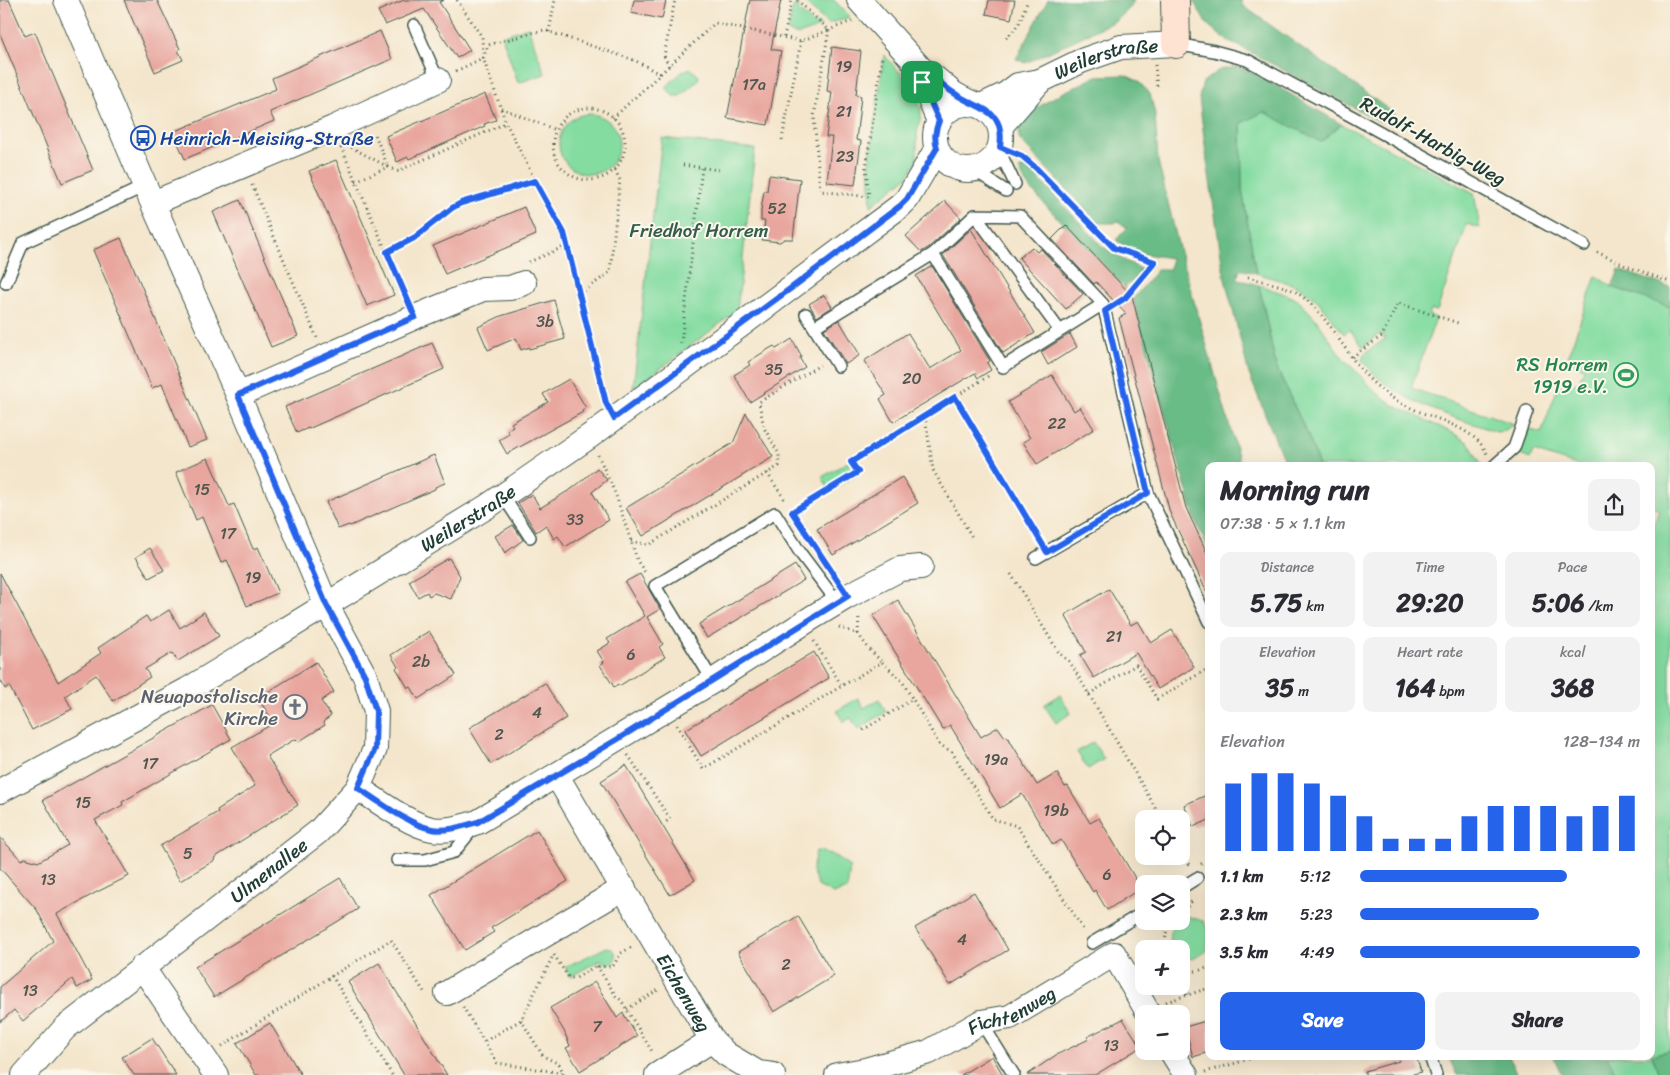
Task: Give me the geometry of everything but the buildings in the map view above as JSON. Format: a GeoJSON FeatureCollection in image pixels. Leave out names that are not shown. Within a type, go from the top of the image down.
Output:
{"type":"FeatureCollection","features":[{"type":"Feature","properties":{"kind":"main road"},"geometry":{"type":"LineString","coordinates":[[1175,0],[1176,44]]}},
{"type":"Feature","properties":{"kind":"street"},"geometry":{"type":"LineString","coordinates":[[66,0],[238,395],[326,604]]}},
{"type":"Feature","properties":{"kind":"street"},"geometry":{"type":"LineString","coordinates":[[872,14],[922,70],[932,74],[948,90],[962,99],[977,105],[989,111],[996,118],[1000,141],[989,164],[967,170],[946,162],[937,148],[936,130],[939,121],[945,113],[954,107],[964,104],[977,105]]}},
{"type":"Feature","properties":{"kind":"street","name":"Weilerstraße"},"geometry":{"type":"LineString","coordinates":[[977,105],[1006,94],[1018,85],[1040,81],[1080,61],[1121,47],[1176,44]]}},
{"type":"Feature","properties":{"kind":"street"},"geometry":{"type":"LineString","coordinates":[[922,70],[922,82],[939,121]]}},
{"type":"Feature","properties":{"kind":"street"},"geometry":{"type":"LineString","coordinates":[[149,194],[243,166],[336,134],[366,113],[438,80]]}},
{"type":"Feature","properties":{"kind":"street","name":"Weilerstraße"},"geometry":{"type":"LineString","coordinates":[[1000,141],[1040,81]]}},
{"type":"Feature","properties":{"kind":"street","name":"Weilerstraße"},"geometry":{"type":"LineString","coordinates":[[907,199],[937,148]]}},
{"type":"Feature","properties":{"kind":"street","name":"Weilerstraße"},"geometry":{"type":"LineString","coordinates":[[0,791],[187,690],[502,496],[590,436],[678,372],[907,199],[922,193],[947,174],[967,170]]}},
{"type":"Feature","properties":{"kind":"street"},"geometry":{"type":"LineString","coordinates":[[238,395],[483,289],[510,288],[524,283]]}},
{"type":"Feature","properties":{"kind":"street"},"geometry":{"type":"LineString","coordinates":[[358,788],[411,821],[432,830],[455,829],[478,822],[618,739],[808,620],[878,579],[900,569],[921,568]]}},
{"type":"Feature","properties":{"kind":"street","name":"Ulmenallee"},"geometry":{"type":"LineString","coordinates":[[24,1075],[65,1028],[318,832],[358,788],[375,749],[376,711],[365,676],[326,604]]}},
{"type":"Feature","properties":{"kind":"street","name":"Eichenweg"},"geometry":{"type":"LineString","coordinates":[[557,776],[712,1040],[669,1071]]}},
{"type":"Feature","properties":{"kind":"street"},"geometry":{"type":"LineString","coordinates":[[450,991],[548,945],[624,888]]}},
{"type":"Feature","properties":{"kind":"street","name":"Fichtenweg"},"geometry":{"type":"LineString","coordinates":[[837,1075],[865,1070],[929,1052],[981,1022],[1010,1017],[1114,954],[1144,1005]]}},
{"type":"Feature","properties":{"kind":"street"},"geometry":{"type":"LineString","coordinates":[[142,967],[211,1066]]}},
{"type":"Feature","properties":{"kind":"street"},"geometry":{"type":"LineString","coordinates":[[712,1040],[726,1054],[758,1073],[773,1075]]}},
{"type":"Feature","properties":{"kind":"lane"},"geometry":{"type":"LineString","coordinates":[[414,24],[438,80]]}},
{"type":"Feature","properties":{"kind":"lane","name":"Rudolf-Harbig-Weg"},"geometry":{"type":"LineString","coordinates":[[1176,44],[1214,50],[1247,60],[1327,102],[1584,245]]}},
{"type":"Feature","properties":{"kind":"lane"},"geometry":{"type":"LineString","coordinates":[[967,170],[1011,187],[1000,141]]}},
{"type":"Feature","properties":{"kind":"lane"},"geometry":{"type":"LineString","coordinates":[[6,283],[22,243],[149,194]]}},
{"type":"Feature","properties":{"kind":"lane"},"geometry":{"type":"LineString","coordinates":[[975,215],[1060,330]]}},
{"type":"Feature","properties":{"kind":"lane"},"geometry":{"type":"LineString","coordinates":[[814,327],[933,254],[975,215],[1020,216],[1104,308],[1148,493],[1205,614]]}},
{"type":"Feature","properties":{"kind":"lane"},"geometry":{"type":"LineString","coordinates":[[933,254],[1003,367],[1060,330],[1104,308]]}},
{"type":"Feature","properties":{"kind":"lane"},"geometry":{"type":"LineString","coordinates":[[806,314],[835,362]]}},
{"type":"Feature","properties":{"kind":"lane"},"geometry":{"type":"LineString","coordinates":[[1491,462],[1514,448],[1527,411]]}},
{"type":"Feature","properties":{"kind":"lane"},"geometry":{"type":"LineString","coordinates":[[1036,558],[1148,493]]}},
{"type":"Feature","properties":{"kind":"lane"},"geometry":{"type":"LineString","coordinates":[[502,496],[530,537]]}},
{"type":"Feature","properties":{"kind":"lane"},"geometry":{"type":"LineString","coordinates":[[713,681],[655,586],[775,513],[801,554],[838,603]]}},
{"type":"Feature","properties":{"kind":"lane"},"geometry":{"type":"LineString","coordinates":[[397,860],[425,860],[454,852],[478,822]]}},
{"type":"Feature","properties":{"kind":"lane"},"geometry":{"type":"LineString","coordinates":[[1190,882],[1197,878]]}},
{"type":"Feature","properties":{"kind":"lane"},"geometry":{"type":"LineString","coordinates":[[1092,944],[1135,918]]}},
{"type":"Feature","properties":{"kind":"lane"},"geometry":{"type":"LineString","coordinates":[[981,1022],[1014,1075]]}},
{"type":"Feature","properties":{"kind":"lane"},"geometry":{"type":"LineString","coordinates":[[1431,1060],[1436,1075]]}},
{"type":"Feature","properties":{"kind":"path"},"geometry":{"type":"LineString","coordinates":[[457,0],[482,37],[483,58],[506,123],[564,233],[606,403],[614,418]]}},
{"type":"Feature","properties":{"kind":"path"},"geometry":{"type":"LineString","coordinates":[[549,32],[555,0]]}},
{"type":"Feature","properties":{"kind":"path"},"geometry":{"type":"LineString","coordinates":[[669,66],[664,56],[675,0]]}},
{"type":"Feature","properties":{"kind":"path"},"geometry":{"type":"LineString","coordinates":[[784,37],[792,0]]}},
{"type":"Feature","properties":{"kind":"path"},"geometry":{"type":"LineString","coordinates":[[797,0],[829,30]]}},
{"type":"Feature","properties":{"kind":"path"},"geometry":{"type":"LineString","coordinates":[[1006,38],[1018,26],[1028,0]]}},
{"type":"Feature","properties":{"kind":"path"},"geometry":{"type":"LineString","coordinates":[[613,118],[715,23],[801,41],[872,14],[866,168],[869,208],[877,223]]}},
{"type":"Feature","properties":{"kind":"path"},"geometry":{"type":"LineString","coordinates":[[438,80],[483,58],[488,45],[544,30],[634,60],[661,74]]}},
{"type":"Feature","properties":{"kind":"path"},"geometry":{"type":"LineString","coordinates":[[829,30],[814,116],[820,191],[869,196]]}},
{"type":"Feature","properties":{"kind":"path"},"geometry":{"type":"LineString","coordinates":[[782,140],[801,41]]}},
{"type":"Feature","properties":{"kind":"path"},"geometry":{"type":"LineString","coordinates":[[501,108],[556,130]]}},
{"type":"Feature","properties":{"kind":"path"},"geometry":{"type":"LineString","coordinates":[[589,108],[600,110],[613,118],[622,130],[625,140],[621,161],[615,170],[595,180],[584,180],[574,177],[566,172],[556,157],[554,139],[556,130],[569,114],[589,108]]}},
{"type":"Feature","properties":{"kind":"path"},"geometry":{"type":"LineString","coordinates":[[366,113],[388,167]]}},
{"type":"Feature","properties":{"kind":"path"},"geometry":{"type":"LineString","coordinates":[[336,134],[388,167],[398,171],[506,123]]}},
{"type":"Feature","properties":{"kind":"path"},"geometry":{"type":"LineString","coordinates":[[336,134],[415,317]]}},
{"type":"Feature","properties":{"kind":"path"},"geometry":{"type":"LineString","coordinates":[[1000,141],[1036,168],[1114,248],[1155,262],[1125,298],[1104,308]]}},
{"type":"Feature","properties":{"kind":"path"},"geometry":{"type":"LineString","coordinates":[[683,165],[719,170]]}},
{"type":"Feature","properties":{"kind":"path"},"geometry":{"type":"LineString","coordinates":[[243,166],[326,356]]}},
{"type":"Feature","properties":{"kind":"path"},"geometry":{"type":"LineString","coordinates":[[356,181],[388,167]]}},
{"type":"Feature","properties":{"kind":"path"},"geometry":{"type":"LineString","coordinates":[[678,372],[702,168]]}},
{"type":"Feature","properties":{"kind":"path"},"geometry":{"type":"LineString","coordinates":[[580,294],[610,272],[620,180],[615,170]]}},
{"type":"Feature","properties":{"kind":"path"},"geometry":{"type":"LineString","coordinates":[[387,252],[414,238],[461,203],[535,181]]}},
{"type":"Feature","properties":{"kind":"path"},"geometry":{"type":"LineString","coordinates":[[524,283],[524,264],[568,245]]}},
{"type":"Feature","properties":{"kind":"path"},"geometry":{"type":"LineString","coordinates":[[1584,245],[1626,266],[1670,282]]}},
{"type":"Feature","properties":{"kind":"path"},"geometry":{"type":"LineString","coordinates":[[1248,278],[1294,291],[1318,310],[1352,357],[1378,386],[1406,406],[1472,435],[1484,448],[1491,462]]}},
{"type":"Feature","properties":{"kind":"path"},"geometry":{"type":"LineString","coordinates":[[1352,357],[1382,336],[1398,303],[1458,323]]}},
{"type":"Feature","properties":{"kind":"path"},"geometry":{"type":"LineString","coordinates":[[631,541],[648,545],[779,466],[778,454],[764,428],[760,402],[835,362]]}},
{"type":"Feature","properties":{"kind":"path"},"geometry":{"type":"LineString","coordinates":[[797,519],[792,512],[858,472],[851,462],[1003,367]]}},
{"type":"Feature","properties":{"kind":"path"},"geometry":{"type":"LineString","coordinates":[[955,397],[1047,552]]}},
{"type":"Feature","properties":{"kind":"path"},"geometry":{"type":"LineString","coordinates":[[925,416],[933,470],[972,537]]}},
{"type":"Feature","properties":{"kind":"path"},"geometry":{"type":"LineString","coordinates":[[590,436],[615,493],[638,562],[655,586]]}},
{"type":"Feature","properties":{"kind":"path"},"geometry":{"type":"LineString","coordinates":[[1011,574],[1059,653],[1070,662],[1157,810]]}},
{"type":"Feature","properties":{"kind":"path"},"geometry":{"type":"LineString","coordinates":[[808,620],[858,634],[868,649],[902,681],[939,744],[952,752],[993,819],[1017,826],[1092,944]]}},
{"type":"Feature","properties":{"kind":"path"},"geometry":{"type":"LineString","coordinates":[[808,620],[842,686]]}},
{"type":"Feature","properties":{"kind":"path"},"geometry":{"type":"LineString","coordinates":[[667,708],[704,769],[882,662]]}},
{"type":"Feature","properties":{"kind":"path"},"geometry":{"type":"LineString","coordinates":[[1089,694],[1136,665],[1157,699],[1205,670]]}},
{"type":"Feature","properties":{"kind":"path"},"geometry":{"type":"LineString","coordinates":[[863,730],[913,699]]}},
{"type":"Feature","properties":{"kind":"path"},"geometry":{"type":"LineString","coordinates":[[618,739],[670,820],[666,822]]}},
{"type":"Feature","properties":{"kind":"path"},"geometry":{"type":"LineString","coordinates":[[548,945],[569,978],[576,978],[597,966],[612,966],[621,954],[652,935]]}},
{"type":"Feature","properties":{"kind":"path"},"geometry":{"type":"LineString","coordinates":[[211,1066],[332,976],[391,940],[430,1001],[450,991],[485,1040],[498,1063],[563,1074]]}},
{"type":"Feature","properties":{"kind":"path"},"geometry":{"type":"LineString","coordinates":[[485,1040],[521,1020],[548,945]]}},
{"type":"Feature","properties":{"kind":"path"},"geometry":{"type":"LineString","coordinates":[[597,966],[669,1071]]}},
{"type":"Feature","properties":{"kind":"path"},"geometry":{"type":"LineString","coordinates":[[1190,970],[1197,972],[1205,969]]}},
{"type":"Feature","properties":{"kind":"path"},"geometry":{"type":"LineString","coordinates":[[332,976],[392,1075]]}},
{"type":"Feature","properties":{"kind":"path"},"geometry":{"type":"LineString","coordinates":[[627,1009],[676,978]]}},
{"type":"Feature","properties":{"kind":"path"},"geometry":{"type":"LineString","coordinates":[[1190,994],[1205,989]]}},
{"type":"Feature","properties":{"kind":"path"},"geometry":{"type":"LineString","coordinates":[[1162,1005],[1187,995]]}},
{"type":"Feature","properties":{"kind":"path"},"geometry":{"type":"LineString","coordinates":[[521,1020],[543,1056],[559,1064],[563,1074]]}},
{"type":"Feature","properties":{"kind":"path"},"geometry":{"type":"LineString","coordinates":[[1179,1064],[1198,1074],[1246,1060]]}},
{"type":"Feature","properties":{"kind":"green space"},"geometry":{"type":"Polygon","coordinates":[[[802,0],[834,0],[850,17],[828,24],[802,0]]]}},
{"type":"Feature","properties":{"kind":"green space"},"geometry":{"type":"Polygon","coordinates":[[[1048,0],[1134,0],[1131,7],[1117,20],[1026,63],[1016,59],[1048,0]]]}},
{"type":"Feature","properties":{"kind":"green space"},"geometry":{"type":"Polygon","coordinates":[[[1195,0],[1241,0],[1242,5],[1395,114],[1381,122],[1222,37],[1206,23],[1195,4],[1195,0]]]}},
{"type":"Feature","properties":{"kind":"green space"},"geometry":{"type":"Polygon","coordinates":[[[797,4],[800,6],[798,10],[815,25],[818,23],[821,26],[800,34],[788,31],[793,7],[797,4]]]}},
{"type":"Feature","properties":{"kind":"green space"},"geometry":{"type":"Polygon","coordinates":[[[528,27],[545,74],[518,83],[502,36],[528,27]]]}},
{"type":"Feature","properties":{"kind":"green space"},"geometry":{"type":"Polygon","coordinates":[[[884,55],[912,86],[921,109],[921,118],[917,132],[917,161],[907,177],[871,206],[869,164],[884,55]]]}},
{"type":"Feature","properties":{"kind":"green space"},"geometry":{"type":"Polygon","coordinates":[[[1236,67],[1256,74],[1341,124],[1321,142],[1264,112],[1241,123],[1242,189],[1256,273],[1240,269],[1237,279],[1259,285],[1276,366],[1309,438],[1318,462],[1284,462],[1249,374],[1224,275],[1199,98],[1203,82],[1219,70],[1236,67]]]}},
{"type":"Feature","properties":{"kind":"green space"},"geometry":{"type":"Polygon","coordinates":[[[690,68],[699,76],[698,80],[680,96],[673,96],[666,87],[682,72],[690,68]]]}},
{"type":"Feature","properties":{"kind":"green space"},"geometry":{"type":"Polygon","coordinates":[[[1125,75],[1138,81],[1150,94],[1155,114],[1158,161],[1180,252],[1240,462],[1205,462],[1205,541],[1195,520],[1133,299],[1158,269],[1170,269],[1171,258],[1133,252],[1116,240],[1127,228],[1118,221],[1114,223],[1098,223],[1019,139],[1019,131],[1024,116],[1056,96],[1097,76],[1125,75]]]}},
{"type":"Feature","properties":{"kind":"green space"},"geometry":{"type":"Polygon","coordinates":[[[1264,111],[1321,142],[1341,124],[1474,193],[1480,228],[1467,224],[1437,311],[1431,310],[1429,315],[1436,318],[1411,388],[1514,424],[1504,431],[1497,432],[1436,411],[1407,398],[1381,380],[1362,360],[1364,354],[1386,338],[1382,336],[1383,331],[1363,347],[1350,330],[1344,334],[1318,301],[1298,286],[1256,273],[1242,189],[1241,122],[1264,111]]]}},
{"type":"Feature","properties":{"kind":"green space"},"geometry":{"type":"Polygon","coordinates":[[[589,114],[605,119],[610,123],[614,128],[619,144],[614,160],[610,165],[605,169],[589,174],[573,169],[568,165],[564,160],[559,144],[564,128],[568,123],[573,119],[589,114]]]}},
{"type":"Feature","properties":{"kind":"green space","name":"Friedhof Horrem"},"geometry":{"type":"Polygon","coordinates":[[[662,138],[755,149],[737,311],[633,389],[662,138]]]}},
{"type":"Feature","properties":{"kind":"green space"},"geometry":{"type":"Polygon","coordinates":[[[1025,167],[1036,176],[1102,246],[1141,269],[1135,279],[1125,287],[1127,291],[1026,184],[1019,169],[1025,167]]]}},
{"type":"Feature","properties":{"kind":"green space"},"geometry":{"type":"Polygon","coordinates":[[[1619,270],[1670,287],[1670,307],[1612,287],[1619,270]]]}},
{"type":"Feature","properties":{"kind":"green space"},"geometry":{"type":"Polygon","coordinates":[[[1596,276],[1612,287],[1670,307],[1670,1050],[1655,1054],[1655,522],[1659,510],[1655,508],[1655,462],[1567,462],[1533,451],[1530,459],[1518,454],[1528,429],[1541,433],[1558,387],[1579,382],[1584,368],[1576,365],[1568,356],[1596,276]]]}},
{"type":"Feature","properties":{"kind":"green space"},"geometry":{"type":"Polygon","coordinates":[[[1259,285],[1298,300],[1315,318],[1342,357],[1376,392],[1395,406],[1453,433],[1469,443],[1480,462],[1318,462],[1309,438],[1276,366],[1259,285]]]}},
{"type":"Feature","properties":{"kind":"green space"},"geometry":{"type":"Polygon","coordinates":[[[848,462],[856,475],[830,491],[822,477],[848,462]]]}},
{"type":"Feature","properties":{"kind":"green space"},"geometry":{"type":"Polygon","coordinates":[[[1060,695],[1071,713],[1056,723],[1044,705],[1060,695]]]}},
{"type":"Feature","properties":{"kind":"green space"},"geometry":{"type":"Polygon","coordinates":[[[858,698],[864,708],[879,699],[886,712],[858,729],[851,718],[843,722],[837,711],[858,698]]]}},
{"type":"Feature","properties":{"kind":"green space"},"geometry":{"type":"Polygon","coordinates":[[[1093,742],[1104,759],[1088,769],[1077,752],[1093,742]]]}},
{"type":"Feature","properties":{"kind":"green space"},"geometry":{"type":"Polygon","coordinates":[[[816,851],[835,856],[850,868],[847,889],[833,894],[818,886],[812,870],[816,851]]]}},
{"type":"Feature","properties":{"kind":"green space"},"geometry":{"type":"Polygon","coordinates":[[[1190,917],[1203,921],[1205,924],[1205,952],[1193,959],[1190,958],[1190,940],[1169,940],[1172,930],[1190,930],[1190,917]]]}},
{"type":"Feature","properties":{"kind":"green space"},"geometry":{"type":"Polygon","coordinates":[[[607,947],[615,953],[614,961],[607,964],[600,960],[570,977],[565,967],[607,947]]]}},
{"type":"Feature","properties":{"kind":"green space"},"geometry":{"type":"Polygon","coordinates":[[[1670,1050],[1670,1075],[1659,1075],[1654,1060],[1655,1054],[1670,1050]]]}},
{"type":"Feature","properties":{"kind":"green space"},"geometry":{"type":"Polygon","coordinates":[[[1450,1060],[1511,1060],[1517,1075],[1457,1075],[1450,1060]]]}},
{"type":"Feature","properties":{"kind":"green space"},"geometry":{"type":"Polygon","coordinates":[[[1555,1060],[1609,1060],[1617,1075],[1565,1075],[1561,1073],[1555,1060]]]}},
{"type":"Feature","properties":{"kind":"green space"},"geometry":{"type":"Polygon","coordinates":[[[1609,1060],[1654,1060],[1659,1075],[1617,1075],[1609,1060]]]}},
{"type":"Feature","properties":{"kind":"place","name":"Heinrich-Meising-Straße"},"geometry":{"type":"Point","coordinates":[143,138]}},
{"type":"Feature","properties":{"kind":"place","name":"RS Horrem 1919 e.V."},"geometry":{"type":"Point","coordinates":[1626,375]}},
{"type":"Feature","properties":{"kind":"place","name":"Neuapostolische Kirche"},"geometry":{"type":"Point","coordinates":[295,707]}},
{"type":"Feature","properties":{"kind":"route"},"geometry":{"type":"LineString","coordinates":[[922,70],[932,74],[948,90],[962,99],[989,111],[996,118],[1000,127],[1002,137],[1000,147],[1022,156],[1036,168],[1114,248],[1155,262],[1125,298],[1105,311],[1148,493],[1047,552],[955,397],[851,462],[858,472],[792,512],[848,596],[838,603],[618,739],[478,822],[455,829],[432,830],[411,821],[358,788],[375,749],[376,711],[365,676],[326,604],[238,395],[415,317],[387,252],[414,238],[461,203],[535,181],[564,233],[606,403],[614,418],[794,286],[907,199],[937,148],[935,139],[939,121],[922,82],[922,70]]}}]}
